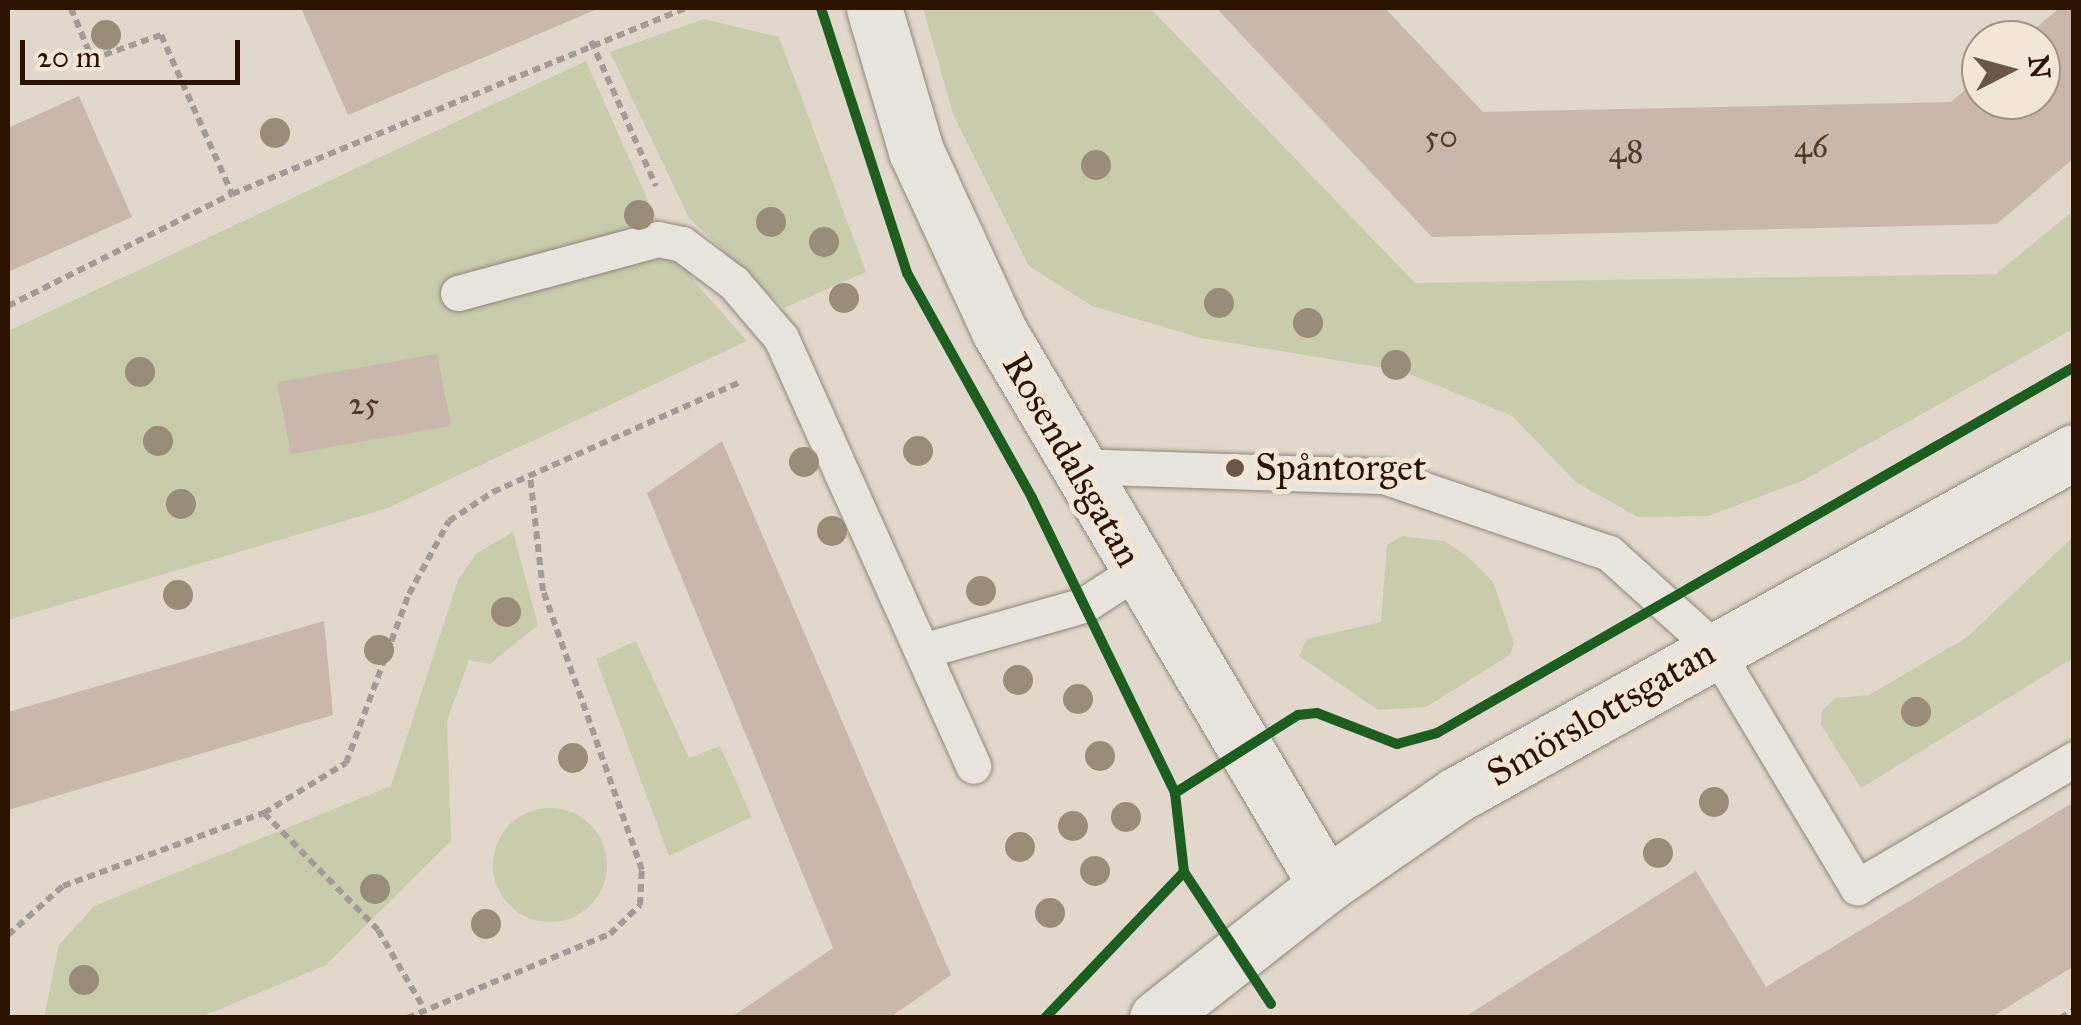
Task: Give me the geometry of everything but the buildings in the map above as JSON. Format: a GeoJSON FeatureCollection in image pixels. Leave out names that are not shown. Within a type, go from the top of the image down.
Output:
{"type":"FeatureCollection","features":[{"type":"Feature","properties":{"kind":"street","name":"Rosendalsgatan"},"geometry":{"type":"LineString","coordinates":[[874,8],[950,230],[1135,572],[1326,885]]}},
{"type":"Feature","properties":{"kind":"street","name":"Smörslottsgatan"},"geometry":{"type":"LineString","coordinates":[[1157,1018],[1326,885],[1456,795],[1714,648],[2074,452]]}},
{"type":"Feature","properties":{"kind":"lane"},"geometry":{"type":"LineString","coordinates":[[458,294],[632,241],[682,244],[734,283],[790,359],[973,766]]}},
{"type":"Feature","properties":{"kind":"lane"},"geometry":{"type":"LineString","coordinates":[[1076,466],[1384,476],[1609,553],[1714,648],[1857,888],[2074,759]]}},
{"type":"Feature","properties":{"kind":"lane"},"geometry":{"type":"LineString","coordinates":[[922,651],[1084,605],[1135,572]]}},
{"type":"Feature","properties":{"kind":"path"},"geometry":{"type":"LineString","coordinates":[[70,8],[92,59],[161,35],[232,194]]}},
{"type":"Feature","properties":{"kind":"path"},"geometry":{"type":"LineString","coordinates":[[8,306],[232,194],[591,41],[686,8]]}},
{"type":"Feature","properties":{"kind":"path"},"geometry":{"type":"LineString","coordinates":[[591,41],[682,244]]}},
{"type":"Feature","properties":{"kind":"path"},"geometry":{"type":"LineString","coordinates":[[8,935],[64,886],[264,813],[346,762],[409,594],[450,521],[530,476],[790,359]]}},
{"type":"Feature","properties":{"kind":"path"},"geometry":{"type":"LineString","coordinates":[[407,1018],[422,1006],[610,934],[640,906],[642,870],[543,590],[530,476]]}},
{"type":"Feature","properties":{"kind":"path"},"geometry":{"type":"LineString","coordinates":[[264,813],[378,930],[422,1006]]}},
{"type":"Feature","properties":{"kind":"path"},"geometry":{"type":"LineString","coordinates":[[2060,1018],[2074,1010]]}},
{"type":"Feature","properties":{"kind":"green space"},"geometry":{"type":"Polygon","coordinates":[[[923,8],[1150,8],[1415,283],[1996,274],[2073,211],[2073,329],[1804,480],[1708,516],[1638,517],[1577,483],[1512,416],[1402,371],[1201,338],[1092,306],[1029,266],[953,114],[923,8]]]}},
{"type":"Feature","properties":{"kind":"green space"},"geometry":{"type":"Polygon","coordinates":[[[704,19],[779,37],[866,272],[784,308],[689,218],[610,52],[704,19]]]}},
{"type":"Feature","properties":{"kind":"green space"},"geometry":{"type":"Polygon","coordinates":[[[586,61],[653,212],[694,281],[747,341],[388,508],[8,620],[8,331],[586,61]]]}},
{"type":"Feature","properties":{"kind":"green space"},"geometry":{"type":"Polygon","coordinates":[[[513,532],[538,625],[490,664],[469,660],[447,721],[451,841],[326,965],[201,1017],[44,1017],[59,945],[94,906],[391,786],[458,580],[476,554],[513,532]]]}},
{"type":"Feature","properties":{"kind":"green space"},"geometry":{"type":"Polygon","coordinates":[[[1402,536],[1444,541],[1467,556],[1493,582],[1514,643],[1510,655],[1426,707],[1378,710],[1299,656],[1307,639],[1381,622],[1387,545],[1402,536]]]}},
{"type":"Feature","properties":{"kind":"green space"},"geometry":{"type":"Polygon","coordinates":[[[2073,537],[2073,658],[1861,788],[1821,725],[1822,710],[1836,698],[1869,695],[1966,638],[2073,537]]]}},
{"type":"Feature","properties":{"kind":"green space"},"geometry":{"type":"Polygon","coordinates":[[[636,641],[689,758],[720,746],[752,817],[669,856],[596,659],[636,641]]]}},
{"type":"Feature","properties":{"kind":"green space"},"geometry":{"type":"Polygon","coordinates":[[[550,808],[572,813],[590,825],[602,843],[607,865],[602,887],[590,905],[572,917],[550,922],[528,917],[510,905],[498,887],[493,865],[498,843],[510,825],[528,813],[550,808]]]}},
{"type":"Feature","properties":{"kind":"cycle path"},"geometry":{"type":"LineString","coordinates":[[821,8],[907,273],[1032,498],[1175,793],[1184,872],[1045,1018]]}},
{"type":"Feature","properties":{"kind":"cycle path"},"geometry":{"type":"LineString","coordinates":[[1175,793],[1298,715],[1317,713],[1397,744],[1437,733],[2074,367]]}},
{"type":"Feature","properties":{"kind":"cycle path"},"geometry":{"type":"LineString","coordinates":[[1184,872],[1271,1004]]}},
{"type":"Feature","properties":{"kind":"place","name":"Spåntorget"},"geometry":{"type":"Point","coordinates":[1235,468]}}]}
